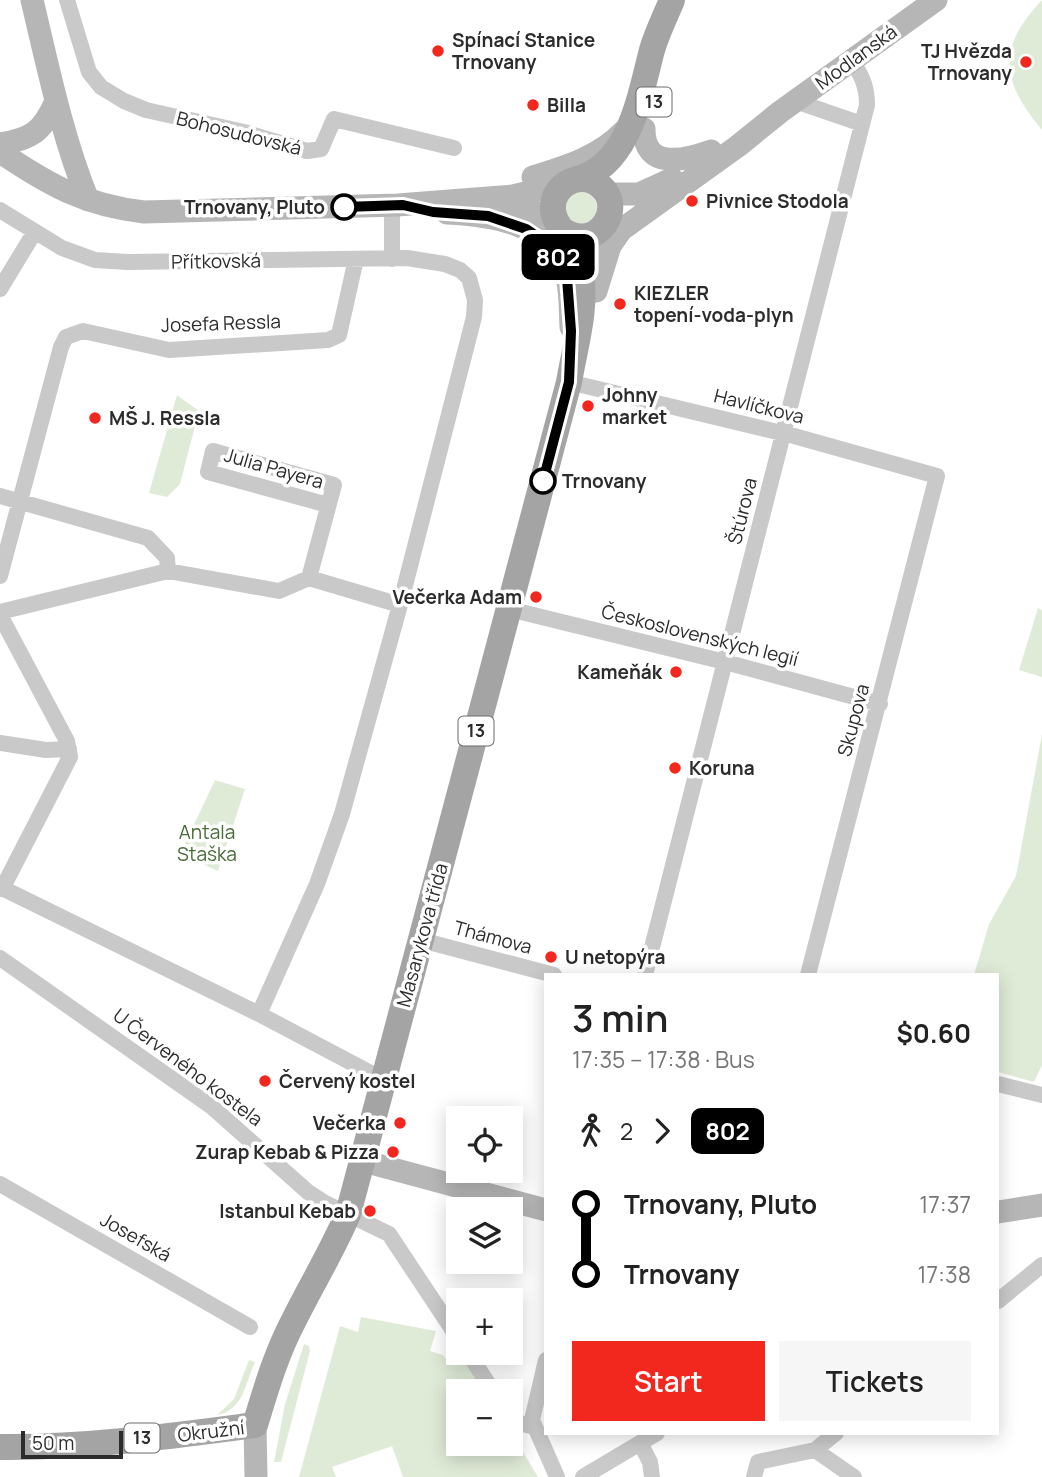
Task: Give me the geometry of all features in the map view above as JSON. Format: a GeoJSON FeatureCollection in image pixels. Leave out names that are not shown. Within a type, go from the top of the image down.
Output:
{"type":"FeatureCollection","features":[{"type":"Feature","properties":{"kind":"main road","name":"Masarykova třída"},"geometry":{"type":"LineString","coordinates":[[569,382],[583,347],[596,290],[595,243],[610,212],[606,194],[658,86],[672,0]]}},
{"type":"Feature","properties":{"kind":"main road","name":"Masarykova třída"},"geometry":{"type":"LineString","coordinates":[[255,1425],[274,1364],[293,1320],[334,1247],[348,1214],[569,382],[578,333],[582,289],[578,261],[552,210],[554,199],[559,190],[603,165],[639,122]]}},
{"type":"Feature","properties":{"kind":"main road"},"geometry":{"type":"LineString","coordinates":[[572,181],[592,181],[606,194]]}},
{"type":"Feature","properties":{"kind":"main road"},"geometry":{"type":"LineString","coordinates":[[559,227],[580,237],[591,235],[602,228]]}},
{"type":"Feature","properties":{"kind":"main road","name":"Okružní"},"geometry":{"type":"LineString","coordinates":[[0,1447],[29,1448],[255,1425]]}},
{"type":"Feature","properties":{"kind":"street"},"geometry":{"type":"LineString","coordinates":[[32,0],[56,101],[88,200]]}},
{"type":"Feature","properties":{"kind":"street","name":"Bohosudovská"},"geometry":{"type":"LineString","coordinates":[[67,0],[89,72],[102,87],[124,101],[156,112],[307,151],[321,149],[334,119],[454,148]]}},
{"type":"Feature","properties":{"kind":"street","name":"Modlanská"},"geometry":{"type":"LineString","coordinates":[[776,115],[936,0]]}},
{"type":"Feature","properties":{"kind":"street","name":"Štúrova"},"geometry":{"type":"LineString","coordinates":[[646,973],[867,105],[867,90],[860,72],[851,60]]}},
{"type":"Feature","properties":{"kind":"street"},"geometry":{"type":"LineString","coordinates":[[0,144],[19,141],[35,134],[48,119],[56,101]]}},
{"type":"Feature","properties":{"kind":"street"},"geometry":{"type":"LineString","coordinates":[[795,101],[862,124]]}},
{"type":"Feature","properties":{"kind":"street"},"geometry":{"type":"LineString","coordinates":[[606,194],[632,195],[648,191],[670,180],[714,149],[776,115]]}},
{"type":"Feature","properties":{"kind":"street"},"geometry":{"type":"LineString","coordinates":[[596,290],[616,235],[776,115]]}},
{"type":"Feature","properties":{"kind":"street"},"geometry":{"type":"LineString","coordinates":[[398,205],[499,187],[570,165],[609,145],[639,122],[647,146],[663,158],[684,159],[714,149]]}},
{"type":"Feature","properties":{"kind":"street"},"geometry":{"type":"LineString","coordinates":[[0,152],[66,193],[119,209],[144,212],[398,205],[513,196],[572,181]]}},
{"type":"Feature","properties":{"kind":"street"},"geometry":{"type":"LineString","coordinates":[[602,228],[625,212],[688,180]]}},
{"type":"Feature","properties":{"kind":"street"},"geometry":{"type":"LineString","coordinates":[[398,205],[520,208],[543,214],[559,227]]}},
{"type":"Feature","properties":{"kind":"street"},"geometry":{"type":"LineString","coordinates":[[392,259],[398,205]]}},
{"type":"Feature","properties":{"kind":"street"},"geometry":{"type":"LineString","coordinates":[[398,205],[433,212],[498,218],[533,233],[551,246],[567,278],[571,331],[569,382]]}},
{"type":"Feature","properties":{"kind":"street","name":"Přítkovská"},"geometry":{"type":"LineString","coordinates":[[0,210],[62,248],[94,260],[407,258],[445,264],[460,270],[469,278],[474,292],[475,309],[400,605]]}},
{"type":"Feature","properties":{"kind":"street"},"geometry":{"type":"LineString","coordinates":[[0,289],[34,233]]}},
{"type":"Feature","properties":{"kind":"street","name":"Josefa Ressla"},"geometry":{"type":"LineString","coordinates":[[0,576],[61,347],[66,337],[83,331],[169,350],[318,341],[339,335],[356,259]]}},
{"type":"Feature","properties":{"kind":"street","name":"Havlíčkova"},"geometry":{"type":"LineString","coordinates":[[569,382],[783,433],[937,476]]}},
{"type":"Feature","properties":{"kind":"street","name":"Julia Payera"},"geometry":{"type":"LineString","coordinates":[[309,578],[334,485],[213,452],[208,472],[328,505]]}},
{"type":"Feature","properties":{"kind":"street","name":"Skupova"},"geometry":{"type":"LineString","coordinates":[[809,973],[937,476]]}},
{"type":"Feature","properties":{"kind":"street"},"geometry":{"type":"LineString","coordinates":[[0,496],[148,538],[167,558],[167,571]]}},
{"type":"Feature","properties":{"kind":"street"},"geometry":{"type":"LineString","coordinates":[[259,1014],[317,884],[337,828],[400,605],[309,578],[279,591],[167,571],[0,614],[61,727],[69,749],[68,764],[1,888],[259,1014],[384,1080]]}},
{"type":"Feature","properties":{"kind":"street","name":"Československých legií"},"geometry":{"type":"LineString","coordinates":[[509,609],[725,662],[880,704]]}},
{"type":"Feature","properties":{"kind":"street"},"geometry":{"type":"LineString","coordinates":[[0,743],[46,750],[69,749]]}},
{"type":"Feature","properties":{"kind":"street","name":"Thámova"},"geometry":{"type":"LineString","coordinates":[[421,940],[546,973]]}},
{"type":"Feature","properties":{"kind":"street","name":"U Červeného kostela"},"geometry":{"type":"LineString","coordinates":[[0,958],[212,1107],[308,1192],[389,1234],[446,1320]]}},
{"type":"Feature","properties":{"kind":"street"},"geometry":{"type":"LineString","coordinates":[[999,1084],[1042,1095]]}},
{"type":"Feature","properties":{"kind":"street"},"geometry":{"type":"LineString","coordinates":[[363,1161],[544,1209]]}},
{"type":"Feature","properties":{"kind":"street","name":"Josefská"},"geometry":{"type":"LineString","coordinates":[[0,1184],[250,1327]]}},
{"type":"Feature","properties":{"kind":"street"},"geometry":{"type":"LineString","coordinates":[[999,1212],[1042,1205]]}},
{"type":"Feature","properties":{"kind":"street"},"geometry":{"type":"LineString","coordinates":[[999,1300],[1042,1265]]}},
{"type":"Feature","properties":{"kind":"street"},"geometry":{"type":"LineString","coordinates":[[544,1368],[533,1412],[534,1427],[557,1477]]}},
{"type":"Feature","properties":{"kind":"street"},"geometry":{"type":"LineString","coordinates":[[523,1424],[534,1427]]}},
{"type":"Feature","properties":{"kind":"street","name":"Masarykova třída"},"geometry":{"type":"LineString","coordinates":[[255,1425],[256,1477]]}},
{"type":"Feature","properties":{"kind":"street"},"geometry":{"type":"LineString","coordinates":[[583,1477],[654,1435]]}},
{"type":"Feature","properties":{"kind":"street"},"geometry":{"type":"LineString","coordinates":[[754,1477],[758,1462],[815,1450],[834,1435]]}},
{"type":"Feature","properties":{"kind":"street"},"geometry":{"type":"LineString","coordinates":[[641,1445],[650,1462],[652,1477]]}},
{"type":"Feature","properties":{"kind":"street"},"geometry":{"type":"LineString","coordinates":[[815,1450],[854,1477]]}},
{"type":"Feature","properties":{"kind":"green space","name":"TJ Hvězda Trnovany"},"geometry":{"type":"Polygon","coordinates":[[[1042,0],[1042,130],[1019,96],[1009,65],[1017,35],[1042,0]]]}},
{"type":"Feature","properties":{"kind":"green space"},"geometry":{"type":"Polygon","coordinates":[[[581,192],[592,197],[597,208],[592,219],[581,224],[570,219],[565,208],[570,197],[581,192]]]}},
{"type":"Feature","properties":{"kind":"green space"},"geometry":{"type":"Polygon","coordinates":[[[177,395],[199,411],[180,484],[167,497],[149,493],[177,395]]]}},
{"type":"Feature","properties":{"kind":"green space"},"geometry":{"type":"Polygon","coordinates":[[[1038,608],[1042,610],[1042,677],[1019,670],[1038,608]]]}},
{"type":"Feature","properties":{"kind":"green space"},"geometry":{"type":"Polygon","coordinates":[[[1042,734],[1042,1065],[1034,1082],[999,1072],[999,973],[975,973],[989,924],[1016,876],[1042,734]]]}},
{"type":"Feature","properties":{"kind":"green space","name":"Antala Staška"},"geometry":{"type":"Polygon","coordinates":[[[215,780],[245,789],[218,871],[180,854],[215,780]]]}},
{"type":"Feature","properties":{"kind":"green space"},"geometry":{"type":"Polygon","coordinates":[[[361,1317],[436,1331],[430,1351],[443,1355],[446,1365],[470,1365],[479,1379],[446,1379],[446,1456],[523,1456],[523,1452],[538,1477],[403,1477],[392,1446],[332,1467],[336,1477],[299,1477],[340,1326],[358,1332],[361,1317]]]}},
{"type":"Feature","properties":{"kind":"green space"},"geometry":{"type":"Polygon","coordinates":[[[304,1344],[309,1346],[310,1351],[281,1462],[274,1462],[285,1404],[304,1344]]]}},
{"type":"Feature","properties":{"kind":"green space"},"geometry":{"type":"Polygon","coordinates":[[[249,1360],[255,1362],[238,1402],[233,1408],[217,1415],[234,1399],[249,1360]]]}},
{"type":"Feature","properties":{"kind":"bus line","name":"802"},"geometry":{"type":"LineString","coordinates":[[344,207],[403,205],[440,213],[488,216],[512,222],[551,246],[567,278],[571,331],[569,382],[543,481]]}},
{"type":"Feature","properties":{"kind":"place","name":"Spínací Stanice Trnovany"},"geometry":{"type":"Point","coordinates":[438,51]}},
{"type":"Feature","properties":{"kind":"place","name":"TJ Hvězda Trnovany"},"geometry":{"type":"Point","coordinates":[1026,62]}},
{"type":"Feature","properties":{"kind":"place","name":"Billa"},"geometry":{"type":"Point","coordinates":[533,105]}},
{"type":"Feature","properties":{"kind":"place","name":"Pivnice Stodola"},"geometry":{"type":"Point","coordinates":[692,201]}},
{"type":"Feature","properties":{"kind":"place","name":"Trnovany, Pluto"},"geometry":{"type":"Point","coordinates":[344,207]}},
{"type":"Feature","properties":{"kind":"place","name":"KIEZLER topení-voda-plyn"},"geometry":{"type":"Point","coordinates":[620,304]}},
{"type":"Feature","properties":{"kind":"place","name":"Johny market"},"geometry":{"type":"Point","coordinates":[588,406]}},
{"type":"Feature","properties":{"kind":"place","name":"MŠ J. Ressla"},"geometry":{"type":"Point","coordinates":[95,418]}},
{"type":"Feature","properties":{"kind":"place","name":"Trnovany"},"geometry":{"type":"Point","coordinates":[543,481]}},
{"type":"Feature","properties":{"kind":"place","name":"Večerka Adam"},"geometry":{"type":"Point","coordinates":[536,597]}},
{"type":"Feature","properties":{"kind":"place","name":"Kameňák"},"geometry":{"type":"Point","coordinates":[676,672]}},
{"type":"Feature","properties":{"kind":"place","name":"Koruna"},"geometry":{"type":"Point","coordinates":[675,768]}},
{"type":"Feature","properties":{"kind":"place","name":"U netopýra"},"geometry":{"type":"Point","coordinates":[551,957]}},
{"type":"Feature","properties":{"kind":"place","name":"Červený kostel"},"geometry":{"type":"Point","coordinates":[265,1081]}},
{"type":"Feature","properties":{"kind":"place","name":"Večerka"},"geometry":{"type":"Point","coordinates":[400,1123]}},
{"type":"Feature","properties":{"kind":"place","name":"Zurap Kebab & Pizza"},"geometry":{"type":"Point","coordinates":[393,1152]}},
{"type":"Feature","properties":{"kind":"place","name":"Istanbul Kebab"},"geometry":{"type":"Point","coordinates":[370,1211]}}]}
